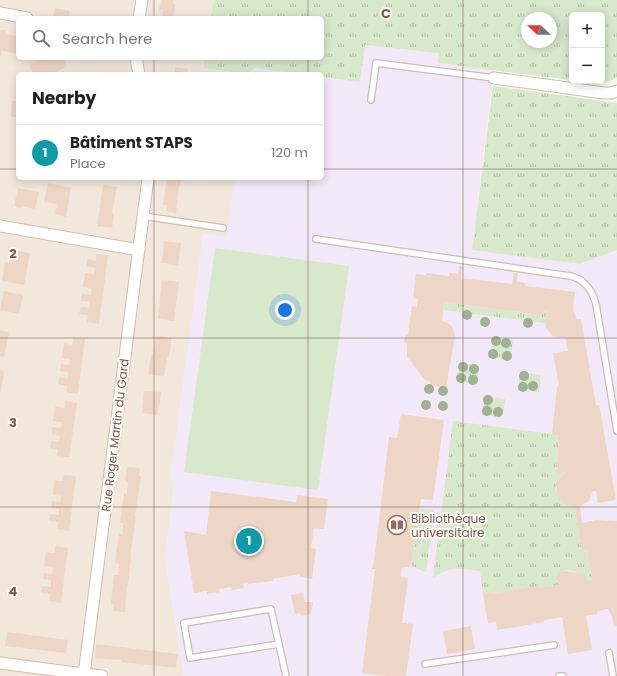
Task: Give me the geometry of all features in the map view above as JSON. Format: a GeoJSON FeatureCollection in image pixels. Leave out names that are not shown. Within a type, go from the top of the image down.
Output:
{"type":"FeatureCollection","features":[{"type":"Feature","properties":{"kind":"street"},"geometry":{"type":"LineString","coordinates":[[139,16],[142,0]]}},
{"type":"Feature","properties":{"kind":"street"},"geometry":{"type":"LineString","coordinates":[[0,13],[16,16]]}},
{"type":"Feature","properties":{"kind":"street"},"geometry":{"type":"LineString","coordinates":[[136,60],[139,72]]}},
{"type":"Feature","properties":{"kind":"street"},"geometry":{"type":"LineString","coordinates":[[494,78],[604,93],[617,91]]}},
{"type":"Feature","properties":{"kind":"street","name":"Rue Roger Martin du Gard"},"geometry":{"type":"LineString","coordinates":[[84,674],[148,180]]}},
{"type":"Feature","properties":{"kind":"street"},"geometry":{"type":"LineString","coordinates":[[0,226],[139,250]]}},
{"type":"Feature","properties":{"kind":"street"},"geometry":{"type":"LineString","coordinates":[[0,663],[102,676]]}},
{"type":"Feature","properties":{"kind":"lane"},"geometry":{"type":"LineString","coordinates":[[371,100],[376,63],[494,78]]}},
{"type":"Feature","properties":{"kind":"lane"},"geometry":{"type":"LineString","coordinates":[[143,216],[223,228]]}},
{"type":"Feature","properties":{"kind":"lane"},"geometry":{"type":"LineString","coordinates":[[316,239],[562,274],[576,277],[581,280],[591,290],[596,304],[617,431]]}},
{"type":"Feature","properties":{"kind":"lane"},"geometry":{"type":"LineString","coordinates":[[279,644],[190,658],[184,623],[270,609],[279,644],[286,676]]}},
{"type":"Feature","properties":{"kind":"lane"},"geometry":{"type":"LineString","coordinates":[[425,664],[554,645]]}},
{"type":"Feature","properties":{"kind":"lane"},"geometry":{"type":"LineString","coordinates":[[609,653],[613,676]]}},
{"type":"Feature","properties":{"kind":"shaded area"},"geometry":{"type":"Polygon","coordinates":[[[0,0],[214,0],[211,16],[16,16],[16,60],[205,60],[203,68],[229,72],[16,72],[16,180],[236,180],[227,237],[203,234],[165,560],[184,676],[0,676],[0,0]]]}},
{"type":"Feature","properties":{"kind":"shaded area"},"geometry":{"type":"Polygon","coordinates":[[[214,0],[505,0],[494,70],[472,250],[578,264],[617,250],[617,676],[184,676],[165,560],[174,485],[170,479],[203,233],[227,237],[234,180],[324,180],[324,72],[231,72],[203,68],[205,60],[324,60],[324,16],[211,16],[214,0]]]}},
{"type":"Feature","properties":{"kind":"green space"},"geometry":{"type":"Polygon","coordinates":[[[214,0],[617,0],[617,77],[613,80],[605,82],[605,12],[569,12],[569,80],[438,63],[439,53],[365,45],[360,82],[324,77],[324,72],[285,72],[255,68],[250,72],[232,72],[203,68],[205,60],[324,60],[324,16],[211,16],[214,0]]]}},
{"type":"Feature","properties":{"kind":"green space"},"geometry":{"type":"Polygon","coordinates":[[[493,86],[617,103],[617,250],[579,264],[472,250],[493,86]]]}},
{"type":"Feature","properties":{"kind":"green space"},"geometry":{"type":"Polygon","coordinates":[[[215,248],[349,266],[318,490],[184,472],[215,248]]]}},
{"type":"Feature","properties":{"kind":"green space"},"geometry":{"type":"Polygon","coordinates":[[[444,302],[542,315],[543,311],[548,312],[545,318],[545,323],[444,310],[444,302]]]}},
{"type":"Feature","properties":{"kind":"green space"},"geometry":{"type":"Polygon","coordinates":[[[493,338],[513,340],[510,360],[490,357],[493,338]]]}},
{"type":"Feature","properties":{"kind":"green space"},"geometry":{"type":"Polygon","coordinates":[[[460,363],[479,366],[477,384],[457,381],[460,363]]]}},
{"type":"Feature","properties":{"kind":"green space"},"geometry":{"type":"Polygon","coordinates":[[[520,372],[541,375],[539,392],[518,389],[520,372]]]}},
{"type":"Feature","properties":{"kind":"green space"},"geometry":{"type":"Polygon","coordinates":[[[485,396],[505,399],[503,417],[482,415],[485,396]]]}},
{"type":"Feature","properties":{"kind":"green space"},"geometry":{"type":"Polygon","coordinates":[[[453,421],[559,435],[557,473],[561,474],[561,472],[565,472],[565,474],[557,484],[557,494],[564,502],[575,507],[582,550],[587,549],[592,580],[588,581],[581,574],[567,570],[558,573],[555,577],[560,585],[538,588],[538,586],[483,594],[480,571],[455,569],[445,571],[433,578],[453,421]]]}},
{"type":"Feature","properties":{"kind":"green space"},"geometry":{"type":"Polygon","coordinates":[[[420,509],[434,510],[426,572],[411,566],[420,509]]]}},
{"type":"Feature","properties":{"kind":"building"},"geometry":{"type":"Polygon","coordinates":[[[161,0],[174,0],[173,16],[162,16],[163,10],[159,9],[161,0]]]}},
{"type":"Feature","properties":{"kind":"building"},"geometry":{"type":"Polygon","coordinates":[[[55,8],[70,11],[69,16],[53,16],[55,8]]]}},
{"type":"Feature","properties":{"kind":"building"},"geometry":{"type":"Polygon","coordinates":[[[0,30],[5,30],[5,34],[16,36],[16,54],[2,51],[0,56],[0,30]]]}},
{"type":"Feature","properties":{"kind":"building"},"geometry":{"type":"Polygon","coordinates":[[[38,60],[63,60],[67,66],[56,72],[32,72],[29,65],[38,60]]]}},
{"type":"Feature","properties":{"kind":"building"},"geometry":{"type":"Polygon","coordinates":[[[175,67],[188,69],[187,72],[174,72],[175,67]]]}},
{"type":"Feature","properties":{"kind":"building"},"geometry":{"type":"Polygon","coordinates":[[[12,101],[16,101],[16,117],[11,117],[12,101]]]}},
{"type":"Feature","properties":{"kind":"building"},"geometry":{"type":"Polygon","coordinates":[[[167,180],[181,180],[176,213],[166,211],[167,205],[163,205],[167,180]]]}},
{"type":"Feature","properties":{"kind":"building"},"geometry":{"type":"Polygon","coordinates":[[[48,183],[71,188],[66,217],[55,214],[57,204],[44,202],[48,183]]]}},
{"type":"Feature","properties":{"kind":"building"},"geometry":{"type":"Polygon","coordinates":[[[103,185],[117,187],[112,213],[114,214],[112,228],[97,226],[103,185]]]}},
{"type":"Feature","properties":{"kind":"building"},"geometry":{"type":"Polygon","coordinates":[[[18,188],[39,192],[35,209],[14,206],[18,188]]]}},
{"type":"Feature","properties":{"kind":"building"},"geometry":{"type":"Polygon","coordinates":[[[164,241],[181,243],[178,265],[162,263],[164,241]]]}},
{"type":"Feature","properties":{"kind":"building"},"geometry":{"type":"Polygon","coordinates":[[[12,250],[30,253],[24,285],[2,281],[5,262],[9,263],[12,250]]]}},
{"type":"Feature","properties":{"kind":"building"},"geometry":{"type":"Polygon","coordinates":[[[96,254],[108,255],[99,324],[87,322],[88,315],[79,314],[81,307],[89,308],[90,302],[81,301],[82,294],[91,295],[92,289],[83,287],[85,273],[94,274],[95,268],[86,266],[87,259],[96,261],[96,254]]]}},
{"type":"Feature","properties":{"kind":"building"},"geometry":{"type":"Polygon","coordinates":[[[459,266],[462,266],[461,278],[512,284],[514,273],[518,273],[517,282],[522,282],[525,286],[575,292],[573,310],[577,319],[581,319],[596,405],[599,405],[616,500],[598,503],[596,491],[593,491],[589,501],[580,506],[582,523],[596,520],[617,521],[617,626],[614,627],[612,616],[608,609],[597,611],[597,614],[586,616],[592,650],[568,654],[562,617],[544,620],[544,622],[497,630],[496,622],[488,623],[483,594],[538,586],[538,588],[560,585],[555,577],[559,572],[565,571],[579,573],[584,575],[588,581],[592,580],[587,549],[582,550],[575,507],[564,504],[559,499],[557,493],[557,483],[565,472],[561,472],[561,474],[557,473],[559,435],[552,435],[557,387],[559,385],[553,353],[568,351],[565,337],[560,338],[553,336],[546,328],[545,320],[548,312],[543,311],[542,315],[444,302],[442,321],[452,326],[455,336],[446,388],[430,385],[430,382],[424,379],[407,357],[407,343],[404,342],[406,334],[408,334],[412,306],[417,307],[418,299],[413,298],[416,274],[426,275],[426,273],[449,276],[449,273],[458,274],[459,266]]]}},
{"type":"Feature","properties":{"kind":"building"},"geometry":{"type":"Polygon","coordinates":[[[162,280],[179,282],[174,321],[158,319],[162,280]]]}},
{"type":"Feature","properties":{"kind":"building"},"geometry":{"type":"Polygon","coordinates":[[[4,291],[23,295],[19,314],[0,310],[4,291]]]}},
{"type":"Feature","properties":{"kind":"building"},"geometry":{"type":"Polygon","coordinates":[[[0,330],[9,332],[4,357],[0,356],[0,330]]]}},
{"type":"Feature","properties":{"kind":"building"},"geometry":{"type":"Polygon","coordinates":[[[156,336],[172,338],[164,376],[148,374],[156,336]]]}},
{"type":"Feature","properties":{"kind":"building"},"geometry":{"type":"Polygon","coordinates":[[[73,338],[85,339],[78,394],[66,392],[67,386],[58,384],[59,377],[68,379],[68,372],[60,371],[61,364],[69,365],[70,359],[62,358],[64,343],[72,345],[73,338]]]}},
{"type":"Feature","properties":{"kind":"building"},"geometry":{"type":"Polygon","coordinates":[[[0,370],[4,371],[1,392],[0,392],[0,370]]]}},
{"type":"Feature","properties":{"kind":"building"},"geometry":{"type":"Polygon","coordinates":[[[144,391],[161,392],[158,415],[142,413],[144,391]]]}},
{"type":"Feature","properties":{"kind":"building"},"geometry":{"type":"Polygon","coordinates":[[[65,401],[77,403],[69,457],[57,456],[58,449],[50,448],[51,441],[59,442],[60,436],[52,434],[52,427],[61,428],[62,422],[53,421],[55,407],[64,408],[65,401]]]}},
{"type":"Feature","properties":{"kind":"building"},"geometry":{"type":"Polygon","coordinates":[[[401,414],[444,420],[433,500],[421,499],[411,566],[402,568],[401,577],[408,578],[402,623],[413,624],[406,676],[386,676],[362,673],[375,569],[372,569],[389,437],[397,438],[401,414]]]}},
{"type":"Feature","properties":{"kind":"building"},"geometry":{"type":"Polygon","coordinates":[[[127,467],[140,468],[139,476],[141,476],[130,557],[125,612],[113,611],[114,604],[111,604],[114,575],[118,575],[119,564],[115,563],[119,534],[122,534],[123,529],[123,523],[120,523],[124,493],[127,494],[128,482],[125,481],[127,467]]]}},
{"type":"Feature","properties":{"kind":"building"},"geometry":{"type":"Polygon","coordinates":[[[64,475],[76,476],[69,531],[57,529],[58,522],[49,521],[50,514],[59,515],[59,509],[51,508],[52,501],[60,502],[61,496],[53,495],[54,480],[63,481],[64,475]]]}},
{"type":"Feature","properties":{"kind":"building"},"geometry":{"type":"Polygon","coordinates":[[[211,491],[296,502],[297,495],[328,499],[324,529],[314,528],[311,548],[316,549],[312,579],[300,577],[300,574],[273,579],[273,581],[248,584],[248,582],[243,583],[244,588],[232,590],[231,587],[219,589],[220,592],[207,594],[207,591],[194,593],[184,531],[206,535],[211,491]]]}},
{"type":"Feature","properties":{"kind":"building"},"geometry":{"type":"Polygon","coordinates":[[[55,546],[68,548],[61,603],[49,601],[50,594],[41,593],[42,586],[51,587],[51,580],[43,579],[44,573],[52,574],[53,567],[44,566],[46,552],[54,553],[55,546]]]}},
{"type":"Feature","properties":{"kind":"building"},"geometry":{"type":"Polygon","coordinates":[[[303,593],[305,602],[313,602],[311,614],[301,616],[300,613],[295,614],[291,595],[303,593]]]}},
{"type":"Feature","properties":{"kind":"building"},"geometry":{"type":"Polygon","coordinates":[[[471,626],[475,649],[447,654],[443,631],[471,626]]]}},
{"type":"Feature","properties":{"kind":"building"},"geometry":{"type":"Polygon","coordinates":[[[7,632],[68,640],[66,653],[5,646],[7,632]]]}},
{"type":"Feature","properties":{"kind":"building"},"geometry":{"type":"Polygon","coordinates":[[[96,644],[178,654],[176,668],[121,662],[121,660],[95,658],[96,644]]]}},
{"type":"Feature","properties":{"kind":"place","name":"Bibliothèque universitaire"},"geometry":{"type":"Point","coordinates":[397,525]}},
{"type":"Feature","properties":{"kind":"place","name":"Bâtiment STAPS"},"geometry":{"type":"Point","coordinates":[249,541]}}]}
